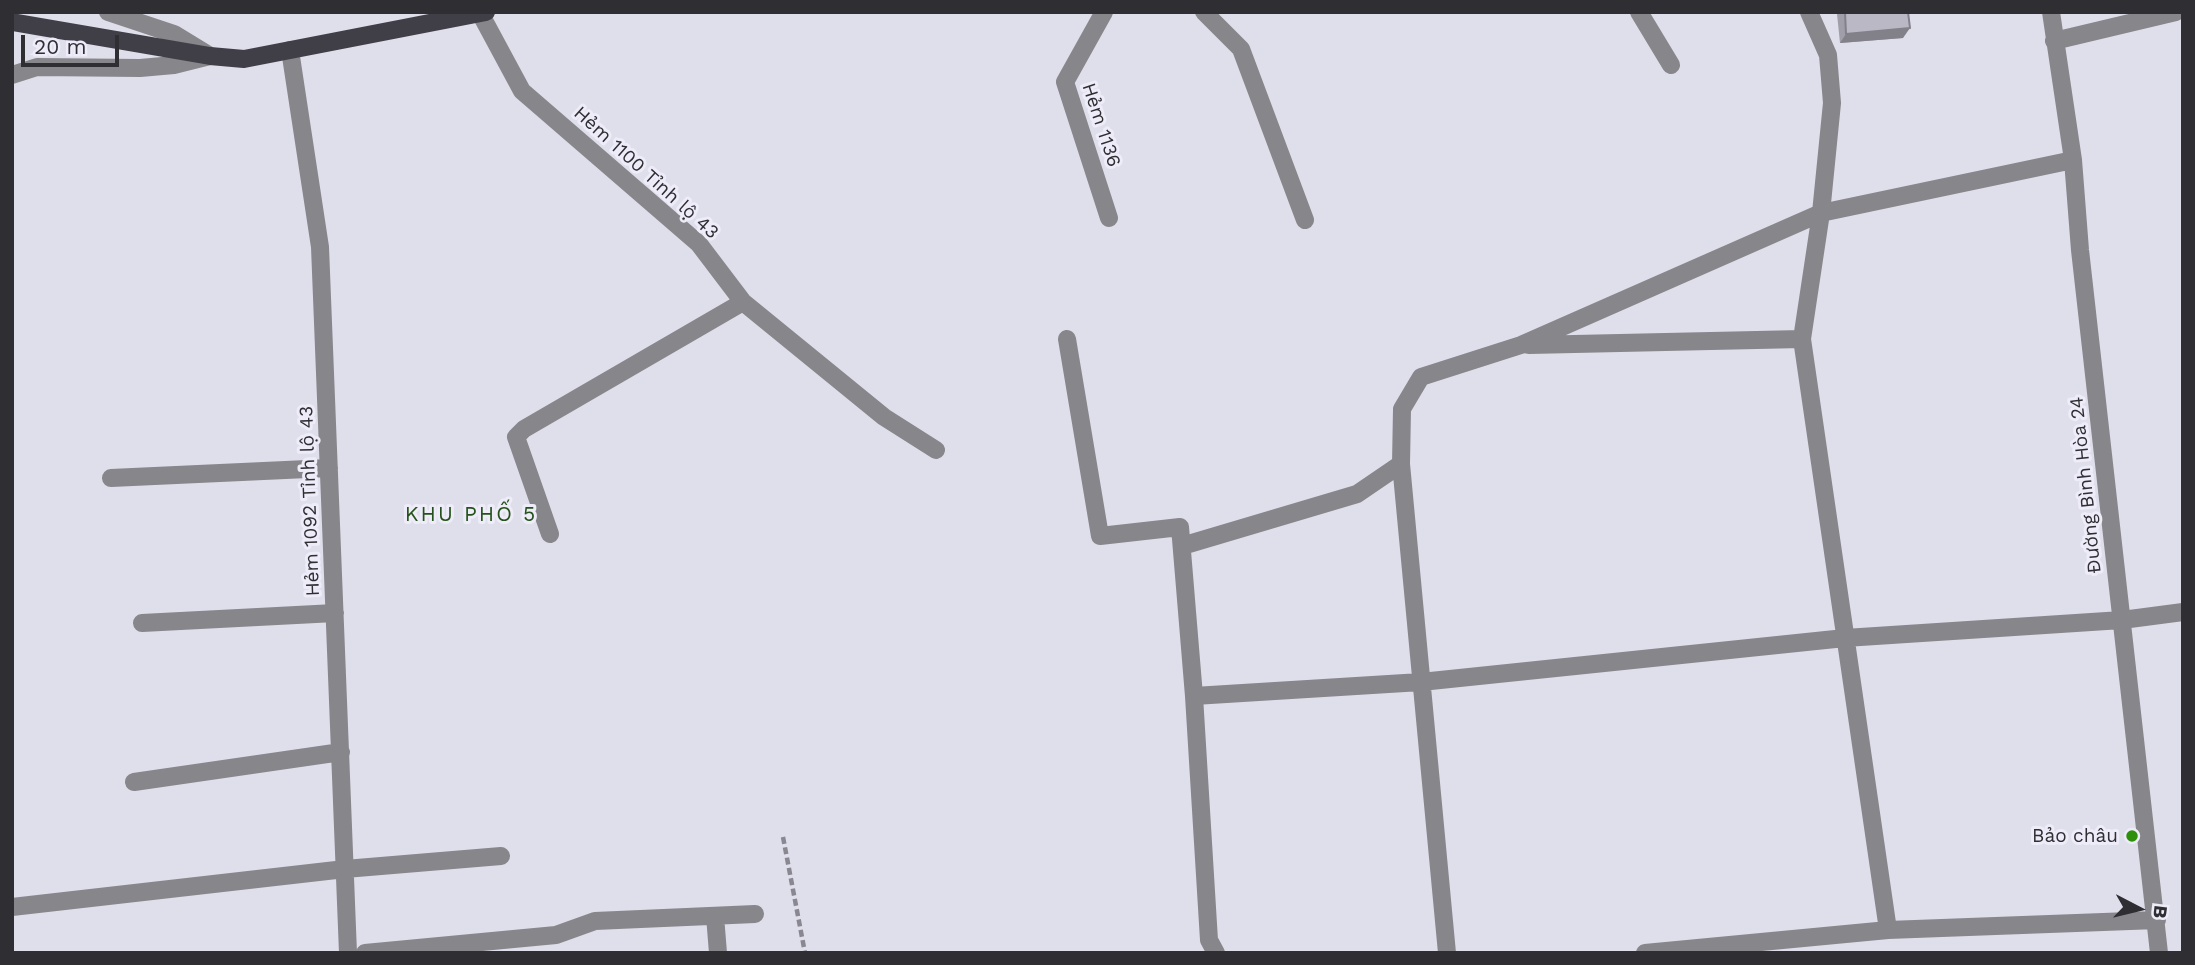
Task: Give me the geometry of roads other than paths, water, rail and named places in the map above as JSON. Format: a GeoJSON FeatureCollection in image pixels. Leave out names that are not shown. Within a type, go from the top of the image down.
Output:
{"type":"FeatureCollection","features":[{"type":"Feature","properties":{"kind":"main road"},"geometry":{"type":"LineString","coordinates":[[12,22],[210,56],[244,59],[453,15],[483,13]]}},
{"type":"Feature","properties":{"kind":"street"},"geometry":{"type":"LineString","coordinates":[[108,12],[174,34],[210,56]]}},
{"type":"Feature","properties":{"kind":"street","name":"Hẻm 1136"},"geometry":{"type":"LineString","coordinates":[[1104,12],[1065,82],[1109,218]]}},
{"type":"Feature","properties":{"kind":"street"},"geometry":{"type":"LineString","coordinates":[[1204,12],[1241,49],[1305,220]]}},
{"type":"Feature","properties":{"kind":"street"},"geometry":{"type":"LineString","coordinates":[[1639,12],[1671,65]]}},
{"type":"Feature","properties":{"kind":"street"},"geometry":{"type":"LineString","coordinates":[[1809,12],[1828,55],[1831,91],[1821,213],[1802,339],[1888,930]]}},
{"type":"Feature","properties":{"kind":"street","name":"Đường Bình Hòa 24"},"geometry":{"type":"LineString","coordinates":[[2051,12],[2073,160],[2080,250],[2159,953]]}},
{"type":"Feature","properties":{"kind":"street"},"geometry":{"type":"LineString","coordinates":[[2054,41],[2176,12]]}},
{"type":"Feature","properties":{"kind":"street","name":"Hẻm 1100 Tỉnh lộ 43"},"geometry":{"type":"LineString","coordinates":[[483,13],[522,91],[699,244],[743,302],[884,417],[936,450]]}},
{"type":"Feature","properties":{"kind":"street","name":"Hẻm 1092 Tỉnh lộ 43"},"geometry":{"type":"LineString","coordinates":[[290,50],[320,247],[348,953]]}},
{"type":"Feature","properties":{"kind":"street"},"geometry":{"type":"LineString","coordinates":[[12,75],[37,67],[140,68],[174,65],[210,56]]}},
{"type":"Feature","properties":{"kind":"street"},"geometry":{"type":"LineString","coordinates":[[1447,953],[1401,464],[1402,409],[1421,377],[1521,345],[1821,213],[2073,160]]}},
{"type":"Feature","properties":{"kind":"street"},"geometry":{"type":"LineString","coordinates":[[550,534],[516,437],[524,429],[743,302]]}},
{"type":"Feature","properties":{"kind":"street"},"geometry":{"type":"LineString","coordinates":[[1066,338],[1100,536],[1180,527],[1194,696],[1209,940],[1216,953]]}},
{"type":"Feature","properties":{"kind":"street"},"geometry":{"type":"LineString","coordinates":[[1521,345],[1802,339]]}},
{"type":"Feature","properties":{"kind":"street"},"geometry":{"type":"LineString","coordinates":[[1182,546],[1357,494],[1401,464]]}},
{"type":"Feature","properties":{"kind":"street"},"geometry":{"type":"LineString","coordinates":[[111,478],[329,468]]}},
{"type":"Feature","properties":{"kind":"street"},"geometry":{"type":"LineString","coordinates":[[1194,696],[1421,682],[1845,638],[2122,620],[2183,612]]}},
{"type":"Feature","properties":{"kind":"street"},"geometry":{"type":"LineString","coordinates":[[142,623],[335,613]]}},
{"type":"Feature","properties":{"kind":"street"},"geometry":{"type":"LineString","coordinates":[[134,782],[341,752]]}},
{"type":"Feature","properties":{"kind":"street"},"geometry":{"type":"LineString","coordinates":[[12,906],[345,869],[501,856]]}},
{"type":"Feature","properties":{"kind":"street"},"geometry":{"type":"LineString","coordinates":[[365,953],[556,935],[595,921],[755,914]]}},
{"type":"Feature","properties":{"kind":"street"},"geometry":{"type":"LineString","coordinates":[[715,916],[718,953]]}},
{"type":"Feature","properties":{"kind":"street"},"geometry":{"type":"LineString","coordinates":[[1645,953],[1888,930],[2157,920]]}},
{"type":"Feature","properties":{"kind":"place","name":"Bảo châu"},"geometry":{"type":"Point","coordinates":[2132,836]}},
{"type":"Feature","properties":{"kind":"district","name":"KHU PHỐ 5"},"geometry":{"type":"Point","coordinates":[471,515]}}]}
